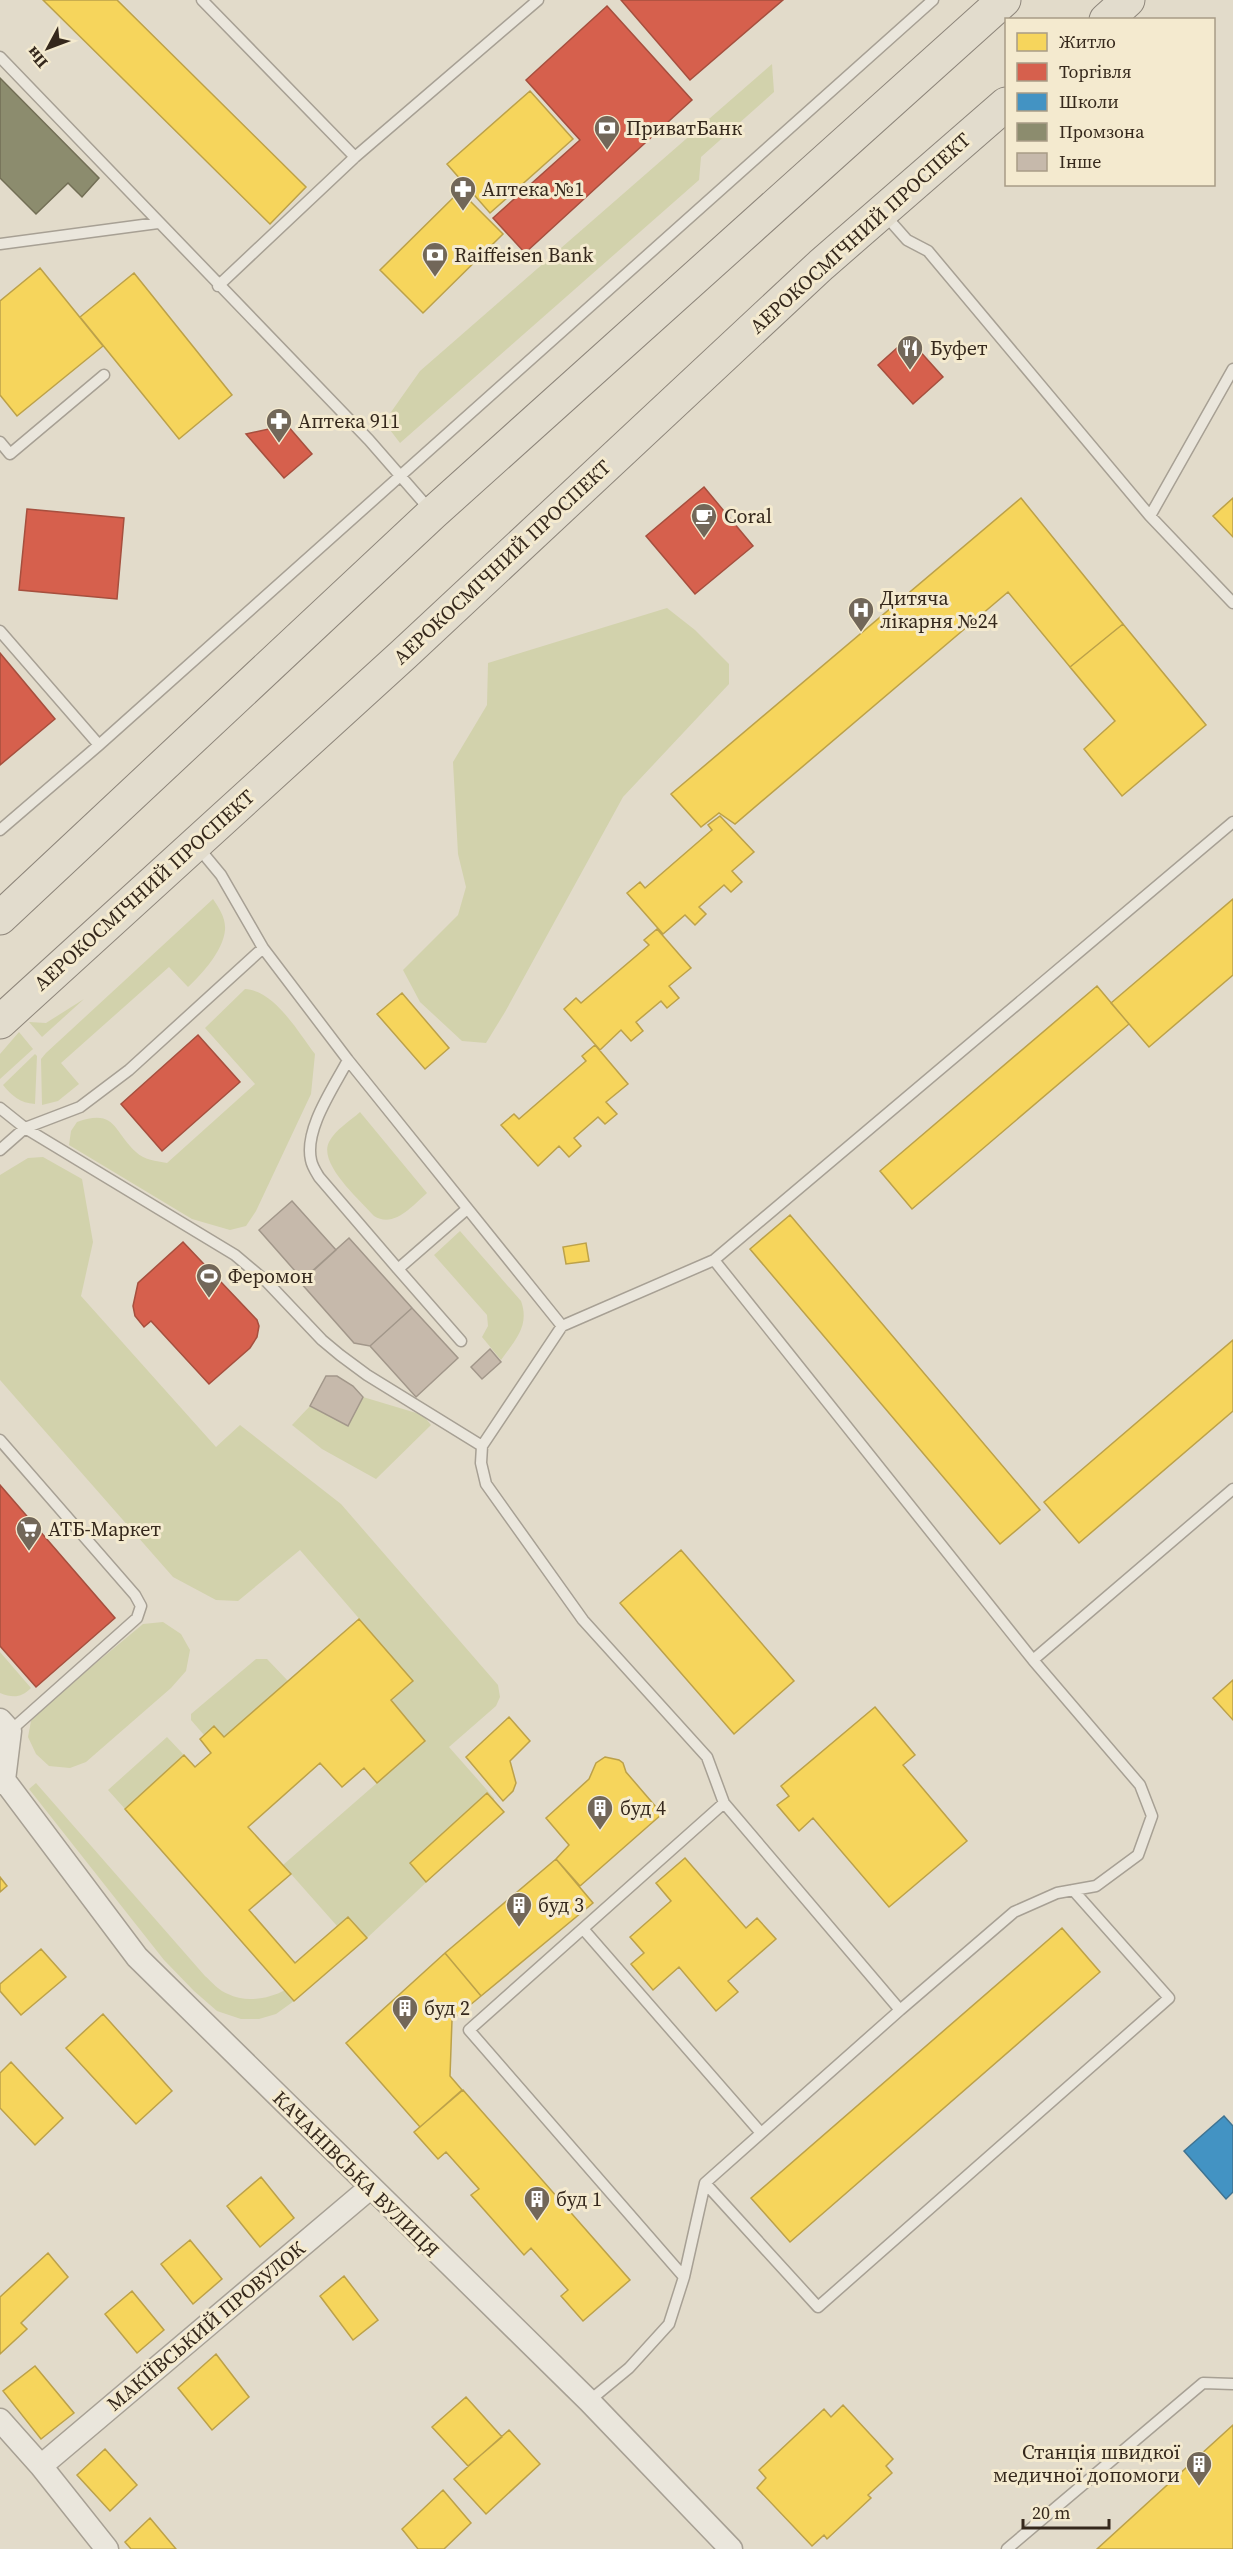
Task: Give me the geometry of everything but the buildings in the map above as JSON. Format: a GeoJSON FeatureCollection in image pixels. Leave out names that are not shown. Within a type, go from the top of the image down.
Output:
{"type":"FeatureCollection","features":[{"type":"Feature","properties":{"kind":"main road"},"geometry":{"type":"LineString","coordinates":[[0,918],[433,513],[1005,0]]}},
{"type":"Feature","properties":{"kind":"main road","name":"АЕРОКОСМІЧНИЙ ПРОСПЕКТ"},"geometry":{"type":"LineString","coordinates":[[0,1022],[404,654],[881,211],[1005,105]]}},
{"type":"Feature","properties":{"kind":"street","name":"КАЧАНІВСЬКА ВУЛИЦЯ"},"geometry":{"type":"LineString","coordinates":[[5,1725],[2,1782],[137,1957],[589,2401],[731,2549]]}},
{"type":"Feature","properties":{"kind":"street","name":"МАКІЇВСЬКИЙ ПРОВУЛОК"},"geometry":{"type":"LineString","coordinates":[[41,2466],[371,2187]]}},
{"type":"Feature","properties":{"kind":"street"},"geometry":{"type":"LineString","coordinates":[[0,2420],[41,2466],[107,2549]]}},
{"type":"Feature","properties":{"kind":"lane"},"geometry":{"type":"LineString","coordinates":[[202,0],[356,157]]}},
{"type":"Feature","properties":{"kind":"lane"},"geometry":{"type":"LineString","coordinates":[[218,286],[356,157],[538,0]]}},
{"type":"Feature","properties":{"kind":"lane"},"geometry":{"type":"LineString","coordinates":[[0,830],[99,745],[933,0]]}},
{"type":"Feature","properties":{"kind":"lane"},"geometry":{"type":"LineString","coordinates":[[0,57],[218,286],[369,440],[433,513]]}},
{"type":"Feature","properties":{"kind":"lane"},"geometry":{"type":"LineString","coordinates":[[881,211],[907,240],[928,251],[1149,516],[1233,603]]}},
{"type":"Feature","properties":{"kind":"lane"},"geometry":{"type":"LineString","coordinates":[[0,244],[158,222]]}},
{"type":"Feature","properties":{"kind":"lane"},"geometry":{"type":"LineString","coordinates":[[1149,516],[1233,369]]}},
{"type":"Feature","properties":{"kind":"lane"},"geometry":{"type":"LineString","coordinates":[[0,442],[10,454],[104,375]]}},
{"type":"Feature","properties":{"kind":"lane"},"geometry":{"type":"LineString","coordinates":[[0,631],[99,745]]}},
{"type":"Feature","properties":{"kind":"lane"},"geometry":{"type":"LineString","coordinates":[[900,2010],[724,1803],[707,1757],[583,1620],[486,1484],[481,1463],[482,1446],[562,1326],[714,1260],[1233,822]]}},
{"type":"Feature","properties":{"kind":"lane"},"geometry":{"type":"LineString","coordinates":[[195,843],[220,875],[263,948],[348,1060],[562,1326]]}},
{"type":"Feature","properties":{"kind":"lane"},"geometry":{"type":"LineString","coordinates":[[0,1150],[25,1128],[80,1107],[129,1070],[263,948]]}},
{"type":"Feature","properties":{"kind":"lane"},"geometry":{"type":"LineString","coordinates":[[348,1060],[315,1123],[310,1147],[311,1161],[319,1177],[461,1341]]}},
{"type":"Feature","properties":{"kind":"lane"},"geometry":{"type":"LineString","coordinates":[[0,1108],[25,1128],[236,1255],[267,1282],[322,1340],[340,1355],[367,1375],[482,1446]]}},
{"type":"Feature","properties":{"kind":"lane"},"geometry":{"type":"LineString","coordinates":[[398,1269],[467,1209]]}},
{"type":"Feature","properties":{"kind":"lane"},"geometry":{"type":"LineString","coordinates":[[589,2401],[629,2368],[669,2324],[684,2277],[705,2183],[1014,1912],[1057,1893],[1096,1886],[1138,1855],[1152,1816],[1140,1785],[1033,1660],[714,1260]]}},
{"type":"Feature","properties":{"kind":"lane"},"geometry":{"type":"LineString","coordinates":[[0,1440],[135,1595],[141,1606],[137,1618],[5,1725]]}},
{"type":"Feature","properties":{"kind":"lane"},"geometry":{"type":"LineString","coordinates":[[1033,1660],[1233,1489]]}},
{"type":"Feature","properties":{"kind":"lane"},"geometry":{"type":"LineString","coordinates":[[684,2277],[469,2030],[724,1803]]}},
{"type":"Feature","properties":{"kind":"lane"},"geometry":{"type":"LineString","coordinates":[[705,2183],[818,2307],[1169,1998],[1073,1890]]}},
{"type":"Feature","properties":{"kind":"lane"},"geometry":{"type":"LineString","coordinates":[[584,1930],[761,2133]]}},
{"type":"Feature","properties":{"kind":"lane"},"geometry":{"type":"LineString","coordinates":[[1007,2549],[1203,2383],[1233,2384]]}},
{"type":"Feature","properties":{"kind":"green space"},"geometry":{"type":"Polygon","coordinates":[[[772,64],[774,92],[701,157],[699,180],[400,443],[384,422],[420,371],[772,64]]]}},
{"type":"Feature","properties":{"kind":"green space"},"geometry":{"type":"Polygon","coordinates":[[[667,608],[695,630],[729,664],[729,684],[623,797],[486,1043],[462,1041],[420,1002],[403,970],[458,915],[466,887],[458,854],[453,762],[487,705],[488,663],[667,608]]]}},
{"type":"Feature","properties":{"kind":"green space"},"geometry":{"type":"Polygon","coordinates":[[[213,899],[223,917],[225,930],[216,954],[205,969],[188,987],[169,967],[61,1063],[79,1084],[58,1101],[42,1105],[41,1059],[213,899]]]}},
{"type":"Feature","properties":{"kind":"green space"},"geometry":{"type":"Polygon","coordinates":[[[245,989],[256,991],[276,1005],[315,1054],[311,1094],[256,1211],[246,1226],[230,1230],[192,1219],[69,1145],[71,1131],[77,1122],[99,1118],[112,1124],[139,1155],[167,1163],[255,1084],[205,1028],[245,989]]]}},
{"type":"Feature","properties":{"kind":"green space"},"geometry":{"type":"Polygon","coordinates":[[[84,999],[42,1037],[29,1022],[46,1023],[84,999]]]}},
{"type":"Feature","properties":{"kind":"green space"},"geometry":{"type":"Polygon","coordinates":[[[19,1032],[33,1049],[0,1079],[0,1054],[19,1032]]]}},
{"type":"Feature","properties":{"kind":"green space"},"geometry":{"type":"Polygon","coordinates":[[[35,1054],[37,1056],[35,1104],[17,1098],[3,1085],[35,1054]]]}},
{"type":"Feature","properties":{"kind":"green space"},"geometry":{"type":"Polygon","coordinates":[[[360,1112],[427,1193],[396,1218],[389,1220],[374,1216],[342,1181],[329,1161],[327,1151],[329,1142],[360,1112]]]}},
{"type":"Feature","properties":{"kind":"green space"},"geometry":{"type":"Polygon","coordinates":[[[43,1157],[82,1179],[93,1242],[81,1296],[216,1447],[240,1425],[341,1504],[498,1685],[500,1697],[496,1706],[449,1747],[494,1798],[496,1817],[367,1938],[348,1917],[337,1926],[283,1865],[425,1741],[391,1700],[412,1680],[300,1550],[238,1601],[216,1600],[173,1577],[0,1380],[0,1175],[28,1158],[43,1157]]]}},
{"type":"Feature","properties":{"kind":"green space"},"geometry":{"type":"Polygon","coordinates":[[[460,1231],[521,1301],[524,1318],[520,1332],[501,1360],[482,1337],[488,1326],[487,1315],[434,1255],[460,1231]]]}},
{"type":"Feature","properties":{"kind":"green space"},"geometry":{"type":"Polygon","coordinates":[[[363,1397],[423,1415],[431,1425],[376,1479],[322,1449],[292,1425],[310,1406],[348,1426],[363,1397]]]}},
{"type":"Feature","properties":{"kind":"green space"},"geometry":{"type":"Polygon","coordinates":[[[163,1622],[181,1634],[190,1650],[186,1671],[171,1688],[86,1762],[70,1768],[49,1766],[36,1754],[28,1737],[31,1721],[49,1702],[143,1624],[163,1622]]]}},
{"type":"Feature","properties":{"kind":"green space"},"geometry":{"type":"Polygon","coordinates":[[[0,1652],[31,1688],[24,1694],[9,1696],[0,1693],[0,1652]]]}},
{"type":"Feature","properties":{"kind":"green space"},"geometry":{"type":"Polygon","coordinates":[[[256,1659],[267,1659],[288,1681],[224,1737],[214,1726],[204,1735],[191,1720],[191,1714],[256,1659]]]}},
{"type":"Feature","properties":{"kind":"green space"},"geometry":{"type":"Polygon","coordinates":[[[167,1737],[184,1755],[125,1809],[108,1790],[167,1737]]]}},
{"type":"Feature","properties":{"kind":"green space"},"geometry":{"type":"Polygon","coordinates":[[[36,1783],[205,1976],[219,1989],[235,1997],[249,1999],[272,1996],[285,1990],[294,2001],[276,2014],[259,2019],[241,2019],[217,2011],[164,1960],[29,1789],[36,1783]]]}},
{"type":"Feature","properties":{"kind":"place","name":"ПриватБанк"},"geometry":{"type":"Point","coordinates":[607,151]}},
{"type":"Feature","properties":{"kind":"place","name":"Аптека №1"},"geometry":{"type":"Point","coordinates":[463,212]}},
{"type":"Feature","properties":{"kind":"place","name":"Raiffeisen Bank"},"geometry":{"type":"Point","coordinates":[435,278]}},
{"type":"Feature","properties":{"kind":"place","name":"Буфет"},"geometry":{"type":"Point","coordinates":[910,371]}},
{"type":"Feature","properties":{"kind":"place","name":"Аптека 911"},"geometry":{"type":"Point","coordinates":[279,444]}},
{"type":"Feature","properties":{"kind":"place","name":"Coral"},"geometry":{"type":"Point","coordinates":[704,539]}},
{"type":"Feature","properties":{"kind":"place","name":"Дитяча лікарня №24"},"geometry":{"type":"Point","coordinates":[861,633]}},
{"type":"Feature","properties":{"kind":"place","name":"Феромон"},"geometry":{"type":"Point","coordinates":[209,1299]}},
{"type":"Feature","properties":{"kind":"place","name":"АТБ-Маркет"},"geometry":{"type":"Point","coordinates":[29,1552]}},
{"type":"Feature","properties":{"kind":"place","name":"буд 4"},"geometry":{"type":"Point","coordinates":[600,1831]}},
{"type":"Feature","properties":{"kind":"place","name":"буд 3"},"geometry":{"type":"Point","coordinates":[519,1928]}},
{"type":"Feature","properties":{"kind":"place","name":"буд 2"},"geometry":{"type":"Point","coordinates":[405,2031]}},
{"type":"Feature","properties":{"kind":"place","name":"буд 1"},"geometry":{"type":"Point","coordinates":[537,2222]}},
{"type":"Feature","properties":{"kind":"place","name":"Станція швидкої медичної допомоги"},"geometry":{"type":"Point","coordinates":[1199,2487]}}]}
